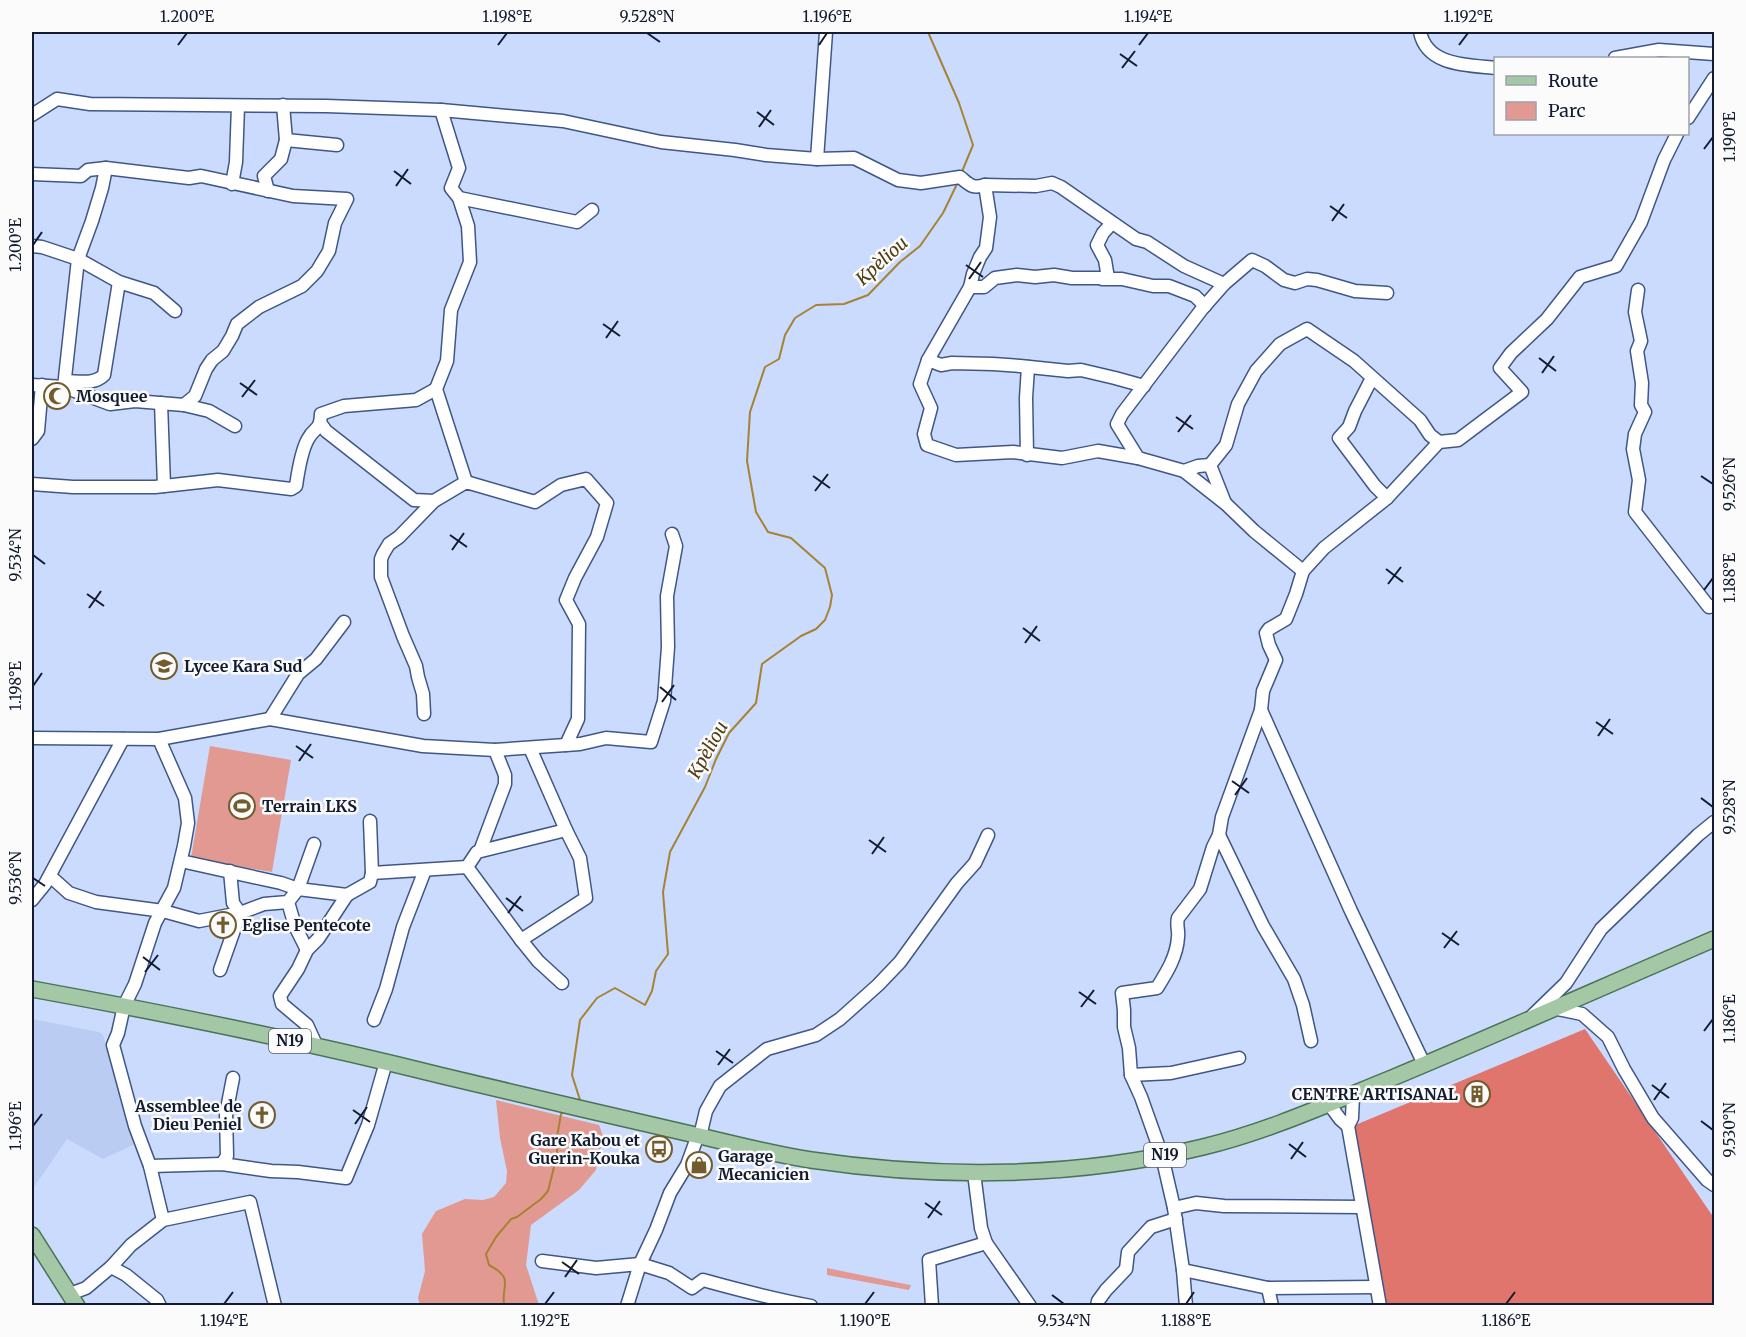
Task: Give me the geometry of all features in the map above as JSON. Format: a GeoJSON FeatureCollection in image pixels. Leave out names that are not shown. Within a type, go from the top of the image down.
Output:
{"type":"FeatureCollection","features":[{"type":"Feature","properties":{"kind":"main road","name":"N19"},"geometry":{"type":"LineString","coordinates":[[32,989],[222,1025],[386,1062],[547,1102],[818,1161],[905,1170],[1001,1173],[1091,1167],[1162,1156],[1240,1137],[1353,1095],[1714,939]]}},
{"type":"Feature","properties":{"kind":"main road"},"geometry":{"type":"LineString","coordinates":[[32,1235],[37,1251],[74,1300]]}},
{"type":"Feature","properties":{"kind":"street"},"geometry":{"type":"LineString","coordinates":[[818,159],[826,32]]}},
{"type":"Feature","properties":{"kind":"street"},"geometry":{"type":"LineString","coordinates":[[1420,32],[1421,39],[1437,57],[1451,63],[1494,68]]}},
{"type":"Feature","properties":{"kind":"street"},"geometry":{"type":"LineString","coordinates":[[1620,57],[1659,50],[1714,54]]}},
{"type":"Feature","properties":{"kind":"street"},"geometry":{"type":"LineString","coordinates":[[1689,116],[1714,78]]}},
{"type":"Feature","properties":{"kind":"street"},"geometry":{"type":"LineString","coordinates":[[32,115],[57,99],[90,105],[283,105],[441,110],[563,121],[661,142],[766,155],[818,159],[854,158],[898,180],[921,183],[960,177],[977,187],[985,184],[1036,186],[1052,183],[1136,239],[1147,242],[1184,266],[1224,284]]}},
{"type":"Feature","properties":{"kind":"street"},"geometry":{"type":"LineString","coordinates":[[268,191],[264,176],[281,159],[286,140],[283,105]]}},
{"type":"Feature","properties":{"kind":"street"},"geometry":{"type":"LineString","coordinates":[[232,184],[236,162],[238,106]]}},
{"type":"Feature","properties":{"kind":"street"},"geometry":{"type":"LineString","coordinates":[[441,110],[459,168],[451,188],[459,198],[468,226],[470,262],[451,310],[447,361],[436,389],[466,482]]}},
{"type":"Feature","properties":{"kind":"street"},"geometry":{"type":"LineString","coordinates":[[1185,1305],[1184,1270],[1175,1214],[1162,1156],[1131,1075],[1122,993],[1157,988],[1174,958],[1178,918],[1200,889],[1219,835],[1222,817],[1261,710],[1263,691],[1276,660],[1266,633],[1269,628],[1286,619],[1303,571],[1323,548],[1387,498],[1439,442],[1458,440],[1522,392],[1500,368],[1511,353],[1547,319],[1580,277],[1616,266],[1641,222],[1664,160],[1676,135]]}},
{"type":"Feature","properties":{"kind":"street"},"geometry":{"type":"LineString","coordinates":[[286,140],[337,145]]}},
{"type":"Feature","properties":{"kind":"street"},"geometry":{"type":"LineString","coordinates":[[65,384],[78,259],[92,221],[106,168]]}},
{"type":"Feature","properties":{"kind":"street"},"geometry":{"type":"LineString","coordinates":[[32,174],[81,176],[88,170],[106,168],[189,178],[201,176],[293,196],[346,199],[335,223],[328,251],[317,271],[302,286],[260,308],[237,324],[223,351],[212,360],[206,369],[195,396],[184,405]]}},
{"type":"Feature","properties":{"kind":"street"},"geometry":{"type":"LineString","coordinates":[[985,184],[990,217],[987,248],[976,266],[970,287],[928,360],[920,384],[931,408],[924,434],[927,445],[956,454],[1013,452],[1062,458],[1098,452],[1138,458],[1184,471],[1303,571]]}},
{"type":"Feature","properties":{"kind":"street"},"geometry":{"type":"LineString","coordinates":[[459,198],[577,222],[592,210]]}},
{"type":"Feature","properties":{"kind":"street"},"geometry":{"type":"LineString","coordinates":[[1108,278],[1105,260],[1097,245],[1103,233],[1112,223]]}},
{"type":"Feature","properties":{"kind":"street"},"geometry":{"type":"LineString","coordinates":[[32,246],[78,259],[119,282],[154,293],[175,311]]}},
{"type":"Feature","properties":{"kind":"street"},"geometry":{"type":"LineString","coordinates":[[1138,458],[1117,424],[1122,414],[1205,306],[1224,284],[1252,260],[1265,266],[1284,280],[1295,284],[1307,279],[1355,291],[1387,293]]}},
{"type":"Feature","properties":{"kind":"street"},"geometry":{"type":"LineString","coordinates":[[970,287],[984,287],[995,278],[1017,275],[1122,279],[1153,286],[1169,286],[1195,296],[1205,306]]}},
{"type":"Feature","properties":{"kind":"street"},"geometry":{"type":"LineString","coordinates":[[1087,283],[1108,278]]}},
{"type":"Feature","properties":{"kind":"street"},"geometry":{"type":"LineString","coordinates":[[32,439],[38,431],[37,385],[92,382],[104,375],[119,282]]}},
{"type":"Feature","properties":{"kind":"street"},"geometry":{"type":"LineString","coordinates":[[1638,290],[1635,312],[1641,341],[1637,351],[1642,383],[1641,405],[1645,412],[1635,434],[1633,449],[1639,480],[1635,512],[1709,607],[1714,606]]}},
{"type":"Feature","properties":{"kind":"street"},"geometry":{"type":"LineString","coordinates":[[1184,471],[1210,465],[1226,445],[1238,404],[1256,371],[1280,344],[1307,329],[1354,361],[1420,420],[1430,435],[1439,442]]}},
{"type":"Feature","properties":{"kind":"street"},"geometry":{"type":"LineString","coordinates":[[928,360],[941,365],[952,363],[1081,370],[1144,386]]}},
{"type":"Feature","properties":{"kind":"street"},"geometry":{"type":"LineString","coordinates":[[1027,454],[1028,367]]}},
{"type":"Feature","properties":{"kind":"street"},"geometry":{"type":"LineString","coordinates":[[1372,378],[1349,427],[1339,438],[1375,486],[1387,498]]}},
{"type":"Feature","properties":{"kind":"street"},"geometry":{"type":"LineString","coordinates":[[65,384],[110,404],[135,401],[184,405],[209,411],[234,426]]}},
{"type":"Feature","properties":{"kind":"street"},"geometry":{"type":"LineString","coordinates":[[434,501],[414,500],[371,467],[327,431],[321,424],[321,414],[344,406],[416,400],[436,389]]}},
{"type":"Feature","properties":{"kind":"street"},"geometry":{"type":"LineString","coordinates":[[160,403],[164,486]]}},
{"type":"Feature","properties":{"kind":"street"},"geometry":{"type":"LineString","coordinates":[[32,484],[73,487],[155,487],[218,480],[294,488],[308,439],[321,424]]}},
{"type":"Feature","properties":{"kind":"street"},"geometry":{"type":"LineString","coordinates":[[1210,465],[1226,504]]}},
{"type":"Feature","properties":{"kind":"street"},"geometry":{"type":"LineString","coordinates":[[424,714],[423,694],[416,666],[381,577],[383,554],[390,544],[434,501],[466,482],[536,502],[561,485],[586,479],[607,503],[597,537],[566,600],[579,624],[579,719],[566,745]]}},
{"type":"Feature","properties":{"kind":"street"},"geometry":{"type":"LineString","coordinates":[[32,738],[159,739],[270,719],[423,746],[495,750],[566,745],[606,738],[651,742],[664,701],[668,647],[667,596],[676,546],[672,534]]}},
{"type":"Feature","properties":{"kind":"street"},"geometry":{"type":"LineString","coordinates":[[270,719],[298,674],[316,659],[344,622]]}},
{"type":"Feature","properties":{"kind":"street"},"geometry":{"type":"LineString","coordinates":[[1261,710],[1351,911],[1424,1064]]}},
{"type":"Feature","properties":{"kind":"street"},"geometry":{"type":"LineString","coordinates":[[32,900],[50,876],[123,739]]}},
{"type":"Feature","properties":{"kind":"street"},"geometry":{"type":"LineString","coordinates":[[159,739],[185,798],[188,823],[174,888],[155,923],[135,984],[124,1006],[113,1046],[135,1126],[150,1166],[163,1220]]}},
{"type":"Feature","properties":{"kind":"street"},"geometry":{"type":"LineString","coordinates":[[521,940],[586,898],[580,858],[530,748]]}},
{"type":"Feature","properties":{"kind":"street"},"geometry":{"type":"LineString","coordinates":[[480,851],[505,784],[505,775],[495,750]]}},
{"type":"Feature","properties":{"kind":"street"},"geometry":{"type":"LineString","coordinates":[[317,1047],[307,1025],[282,1004],[280,993],[347,895],[370,882],[372,873],[370,821]]}},
{"type":"Feature","properties":{"kind":"street"},"geometry":{"type":"LineString","coordinates":[[1530,1018],[1566,983],[1601,929],[1714,822]]}},
{"type":"Feature","properties":{"kind":"street"},"geometry":{"type":"LineString","coordinates":[[372,873],[466,867],[477,852],[566,830]]}},
{"type":"Feature","properties":{"kind":"street"},"geometry":{"type":"LineString","coordinates":[[627,1305],[640,1264],[670,1193],[687,1165],[706,1111],[720,1086],[767,1048],[816,1035],[840,1019],[878,984],[900,962],[957,883],[975,863],[988,835]]}},
{"type":"Feature","properties":{"kind":"street"},"geometry":{"type":"LineString","coordinates":[[1219,835],[1263,926],[1294,979],[1303,1005],[1311,1041]]}},
{"type":"Feature","properties":{"kind":"street"},"geometry":{"type":"LineString","coordinates":[[50,876],[69,893],[96,902],[163,911],[199,921],[240,913],[264,904],[288,902],[298,890],[314,844]]}},
{"type":"Feature","properties":{"kind":"street"},"geometry":{"type":"LineString","coordinates":[[181,861],[281,883],[298,890],[347,895]]}},
{"type":"Feature","properties":{"kind":"street"},"geometry":{"type":"LineString","coordinates":[[466,867],[538,961],[562,983]]}},
{"type":"Feature","properties":{"kind":"street"},"geometry":{"type":"LineString","coordinates":[[374,1020],[425,870]]}},
{"type":"Feature","properties":{"kind":"street"},"geometry":{"type":"LineString","coordinates":[[230,872],[233,903],[240,913]]}},
{"type":"Feature","properties":{"kind":"street"},"geometry":{"type":"LineString","coordinates":[[288,902],[295,926],[308,950]]}},
{"type":"Feature","properties":{"kind":"street"},"geometry":{"type":"LineString","coordinates":[[220,970],[240,913]]}},
{"type":"Feature","properties":{"kind":"street"},"geometry":{"type":"LineString","coordinates":[[1553,1008],[1582,1014],[1608,1037],[1653,1118],[1707,1180],[1714,1185]]}},
{"type":"Feature","properties":{"kind":"street"},"geometry":{"type":"LineString","coordinates":[[1131,1075],[1171,1073],[1239,1058]]}},
{"type":"Feature","properties":{"kind":"street"},"geometry":{"type":"LineString","coordinates":[[150,1166],[222,1164],[346,1178],[368,1125],[386,1062]]}},
{"type":"Feature","properties":{"kind":"street"},"geometry":{"type":"LineString","coordinates":[[222,1164],[227,1156],[226,1114],[233,1078]]}},
{"type":"Feature","properties":{"kind":"street"},"geometry":{"type":"LineString","coordinates":[[1353,1095],[1352,1118],[1348,1126],[1380,1305]]}},
{"type":"Feature","properties":{"kind":"street"},"geometry":{"type":"LineString","coordinates":[[1329,1104],[1348,1126]]}},
{"type":"Feature","properties":{"kind":"street"},"geometry":{"type":"LineString","coordinates":[[974,1173],[981,1228],[986,1243],[1030,1305]]}},
{"type":"Feature","properties":{"kind":"street"},"geometry":{"type":"LineString","coordinates":[[74,1300],[111,1267],[131,1245],[163,1220],[250,1202],[275,1305]]}},
{"type":"Feature","properties":{"kind":"street"},"geometry":{"type":"LineString","coordinates":[[1097,1305],[1106,1290],[1126,1269],[1128,1252],[1151,1227],[1196,1203],[1235,1207],[1362,1207]]}},
{"type":"Feature","properties":{"kind":"street"},"geometry":{"type":"LineString","coordinates":[[932,1305],[929,1260],[986,1243]]}},
{"type":"Feature","properties":{"kind":"street"},"geometry":{"type":"LineString","coordinates":[[542,1262],[596,1268],[640,1264],[669,1273],[692,1288],[703,1280],[751,1292],[778,1303],[811,1305]]}},
{"type":"Feature","properties":{"kind":"street"},"geometry":{"type":"LineString","coordinates":[[111,1267],[126,1275],[160,1305]]}},
{"type":"Feature","properties":{"kind":"street"},"geometry":{"type":"LineString","coordinates":[[1184,1270],[1268,1288],[1376,1287]]}},
{"type":"Feature","properties":{"kind":"street"},"geometry":{"type":"LineString","coordinates":[[1268,1288],[1272,1305]]}},
{"type":"Feature","properties":{"kind":"shaded area"},"geometry":{"type":"Polygon","coordinates":[[[32,1019],[99,1032],[103,1035],[136,1139],[135,1144],[103,1159],[67,1139],[32,1190],[32,1019]]]}},
{"type":"Feature","properties":{"kind":"shaded area"},"geometry":{"type":"Polygon","coordinates":[[[1585,1029],[1714,1218],[1714,1305],[1387,1305],[1353,1126],[1585,1029]]]}},
{"type":"Feature","properties":{"kind":"green space","name":"Terrain LKS"},"geometry":{"type":"Polygon","coordinates":[[[210,746],[291,760],[272,872],[191,858],[210,746]]]}},
{"type":"Feature","properties":{"kind":"green space"},"geometry":{"type":"Polygon","coordinates":[[[496,1100],[599,1125],[603,1136],[596,1170],[579,1190],[531,1225],[526,1265],[539,1305],[420,1305],[418,1298],[425,1271],[422,1234],[436,1211],[465,1199],[483,1200],[494,1197],[506,1183],[507,1171],[500,1138],[496,1100]]]}},
{"type":"Feature","properties":{"kind":"green space"},"geometry":{"type":"Polygon","coordinates":[[[827,1268],[911,1285],[909,1290],[827,1275],[827,1268]]]}},
{"type":"Feature","properties":{"kind":"waterway","name":"Kpèliou"},"geometry":{"type":"LineString","coordinates":[[928,32],[959,103],[973,145],[961,174]]}},
{"type":"Feature","properties":{"kind":"waterway","name":"Kpèliou"},"geometry":{"type":"LineString","coordinates":[[577,1102],[580,1100],[572,1075],[580,1020],[597,998],[615,988],[645,1005],[652,991],[656,971],[668,954],[663,892],[670,852],[705,787],[729,733],[756,703],[762,664],[801,636],[816,629],[825,620],[830,607],[832,595],[825,568],[791,538],[768,532],[756,512],[747,461],[750,412],[765,367],[779,359],[785,335],[795,318],[816,305],[844,304],[868,295],[900,262],[920,246],[943,213],[958,182]]}},
{"type":"Feature","properties":{"kind":"waterway"},"geometry":{"type":"LineString","coordinates":[[504,1306],[504,1278],[489,1265],[486,1254],[511,1219],[541,1199],[548,1191],[557,1155],[561,1114],[566,1111]]}},
{"type":"Feature","properties":{"kind":"place","name":"Mosquee"},"geometry":{"type":"Point","coordinates":[57,396]}},
{"type":"Feature","properties":{"kind":"place","name":"Lycee Kara Sud"},"geometry":{"type":"Point","coordinates":[164,666]}},
{"type":"Feature","properties":{"kind":"place","name":"Terrain LKS"},"geometry":{"type":"Point","coordinates":[242,806]}},
{"type":"Feature","properties":{"kind":"place","name":"Eglise Pentecote"},"geometry":{"type":"Point","coordinates":[223,925]}},
{"type":"Feature","properties":{"kind":"place","name":"CENTRE ARTISANAL"},"geometry":{"type":"Point","coordinates":[1477,1094]}},
{"type":"Feature","properties":{"kind":"place","name":"Assemblee de Dieu Peniel"},"geometry":{"type":"Point","coordinates":[262,1115]}},
{"type":"Feature","properties":{"kind":"place","name":"Gare Kabou et Guerin-Kouka"},"geometry":{"type":"Point","coordinates":[659,1149]}},
{"type":"Feature","properties":{"kind":"place","name":"Garage Mecanicien"},"geometry":{"type":"Point","coordinates":[699,1165]}}]}
